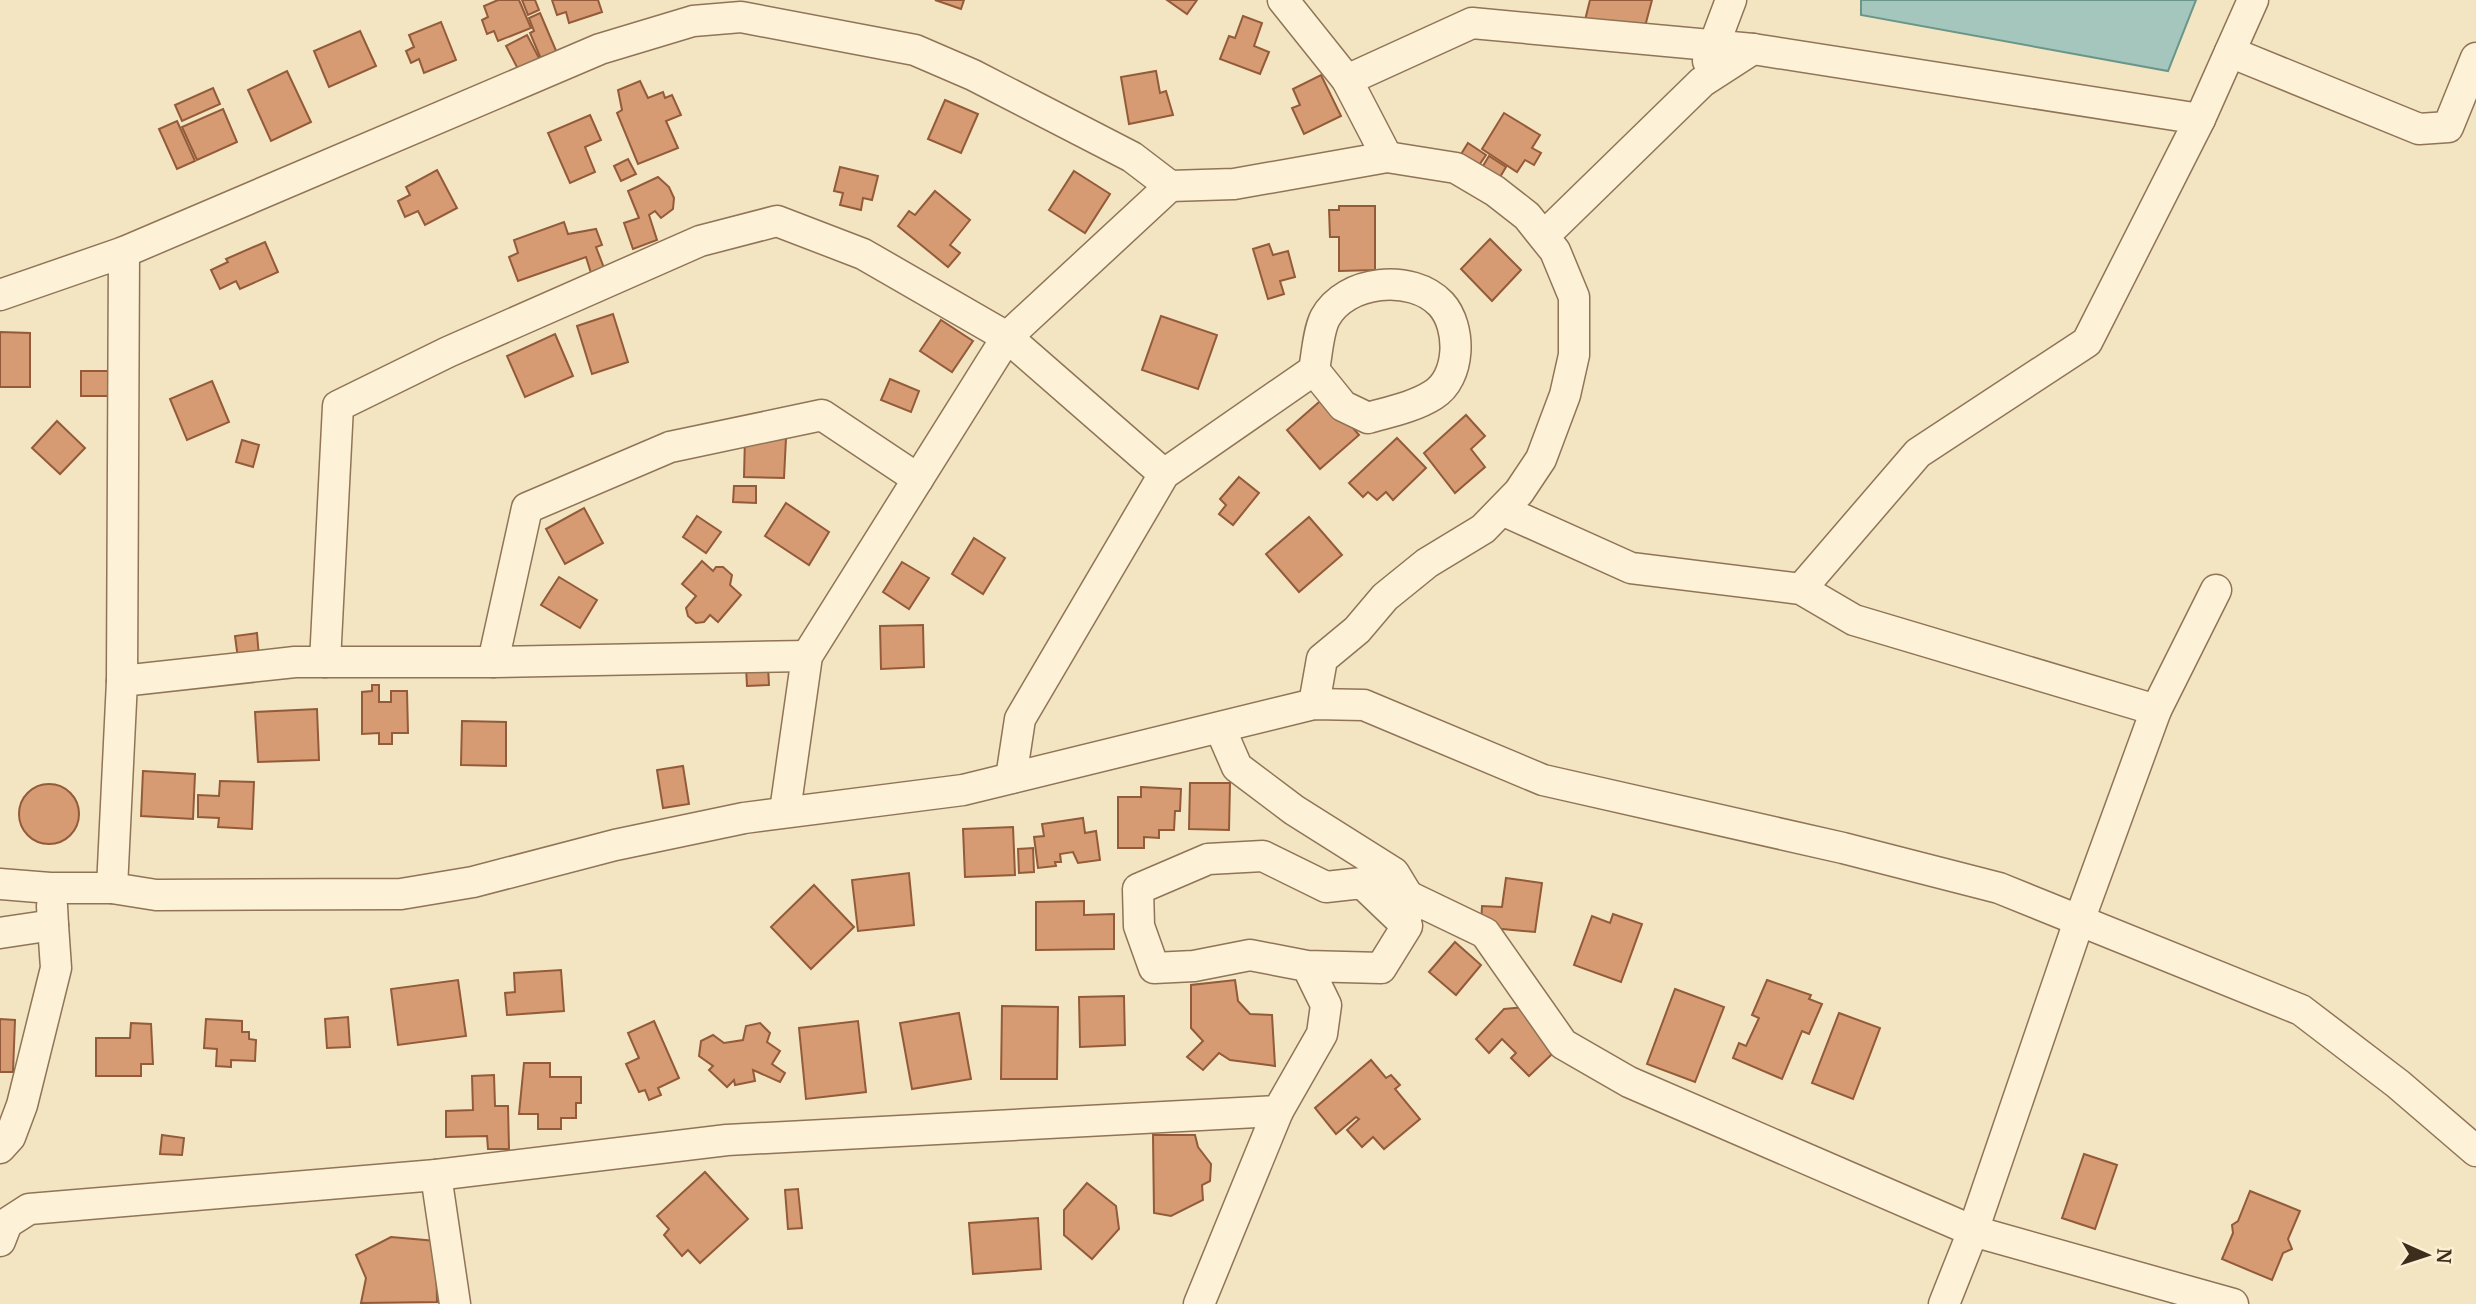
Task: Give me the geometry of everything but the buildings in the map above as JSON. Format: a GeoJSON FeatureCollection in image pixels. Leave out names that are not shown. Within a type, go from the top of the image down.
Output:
{"type":"FeatureCollection","features":[{"type":"Feature","properties":{"kind":"street"},"geometry":{"type":"LineString","coordinates":[[1283,0],[1347,80],[1387,157]]}},
{"type":"Feature","properties":{"kind":"street"},"geometry":{"type":"LineString","coordinates":[[1702,82],[1712,45],[1731,0]]}},
{"type":"Feature","properties":{"kind":"street"},"geometry":{"type":"LineString","coordinates":[[1801,589],[1918,453],[2087,342],[2200,119],[2253,0]]}},
{"type":"Feature","properties":{"kind":"street"},"geometry":{"type":"LineString","coordinates":[[0,295],[124,251],[600,50],[693,21],[741,17],[915,50],[974,75],[1132,157],[1170,186],[1234,184],[1387,157],[1456,168],[1495,191],[1527,216],[1545,235],[1555,251],[1574,297],[1574,355],[1564,395],[1541,459],[1519,492],[1483,529],[1427,563],[1385,597],[1357,630],[1322,659],[1314,705]]}},
{"type":"Feature","properties":{"kind":"street"},"geometry":{"type":"LineString","coordinates":[[1347,80],[1472,23],[1753,48],[2200,119]]}},
{"type":"Feature","properties":{"kind":"street"},"geometry":{"type":"LineString","coordinates":[[1545,235],[1702,82],[1753,48]]}},
{"type":"Feature","properties":{"kind":"street"},"geometry":{"type":"LineString","coordinates":[[2230,52],[2419,130],[2448,127],[2476,58]]}},
{"type":"Feature","properties":{"kind":"street"},"geometry":{"type":"LineString","coordinates":[[785,811],[807,656],[1007,337],[1170,186]]}},
{"type":"Feature","properties":{"kind":"street"},"geometry":{"type":"LineString","coordinates":[[325,662],[338,406],[448,352],[700,241],[777,221],[863,254],[1007,337],[1164,474]]}},
{"type":"Feature","properties":{"kind":"street"},"geometry":{"type":"LineString","coordinates":[[113,888],[122,681],[124,251]]}},
{"type":"Feature","properties":{"kind":"street"},"geometry":{"type":"LineString","coordinates":[[1011,778],[1020,719],[1164,474],[1314,370],[1324,319],[1343,297],[1382,283],[1414,289],[1441,304],[1456,337],[1455,366],[1436,394],[1368,418],[1343,406],[1314,370]]}},
{"type":"Feature","properties":{"kind":"street"},"geometry":{"type":"LineString","coordinates":[[493,663],[527,508],[670,447],[822,415],[918,479]]}},
{"type":"Feature","properties":{"kind":"street"},"geometry":{"type":"LineString","coordinates":[[1502,510],[1631,568],[1801,589],[1854,620],[2156,710]]}},
{"type":"Feature","properties":{"kind":"street"},"geometry":{"type":"LineString","coordinates":[[1944,1304],[1973,1231],[2079,921],[2156,710],[2216,590]]}},
{"type":"Feature","properties":{"kind":"street"},"geometry":{"type":"LineString","coordinates":[[122,681],[295,662],[493,663],[807,656]]}},
{"type":"Feature","properties":{"kind":"street"},"geometry":{"type":"LineString","coordinates":[[0,884],[50,888],[113,888],[156,895],[401,894],[473,882],[615,845],[785,811],[963,790],[1314,705],[1364,705],[1543,779],[1843,848],[1986,885],[2301,1010],[2398,1084],[2476,1151]]}},
{"type":"Feature","properties":{"kind":"street"},"geometry":{"type":"LineString","coordinates":[[1220,728],[1237,767],[1294,810],[1394,873],[1408,896],[1485,933],[1563,1044],[1629,1082],[1973,1231],[2233,1304]]}},
{"type":"Feature","properties":{"kind":"street"},"geometry":{"type":"LineString","coordinates":[[1406,926],[1362,883],[1326,887],[1263,856],[1209,859],[1138,889],[1139,926],[1154,968],[1250,956],[1307,966],[1381,968],[1406,926],[1408,896]]}},
{"type":"Feature","properties":{"kind":"street"},"geometry":{"type":"LineString","coordinates":[[0,1148],[10,1137],[22,1105],[56,968],[50,888]]}},
{"type":"Feature","properties":{"kind":"street"},"geometry":{"type":"LineString","coordinates":[[0,933],[53,925]]}},
{"type":"Feature","properties":{"kind":"street"},"geometry":{"type":"LineString","coordinates":[[1199,1304],[1278,1111],[1322,1034],[1326,1006],[1307,966]]}},
{"type":"Feature","properties":{"kind":"street"},"geometry":{"type":"LineString","coordinates":[[0,1241],[7,1223],[29,1209],[436,1175],[727,1140],[1278,1111]]}},
{"type":"Feature","properties":{"kind":"street"},"geometry":{"type":"LineString","coordinates":[[436,1175],[455,1304]]}},
{"type":"Feature","properties":{"kind":"water"},"geometry":{"type":"Polygon","coordinates":[[[1861,0],[2196,0],[2168,71],[1861,15],[1861,0]]]}}]}
